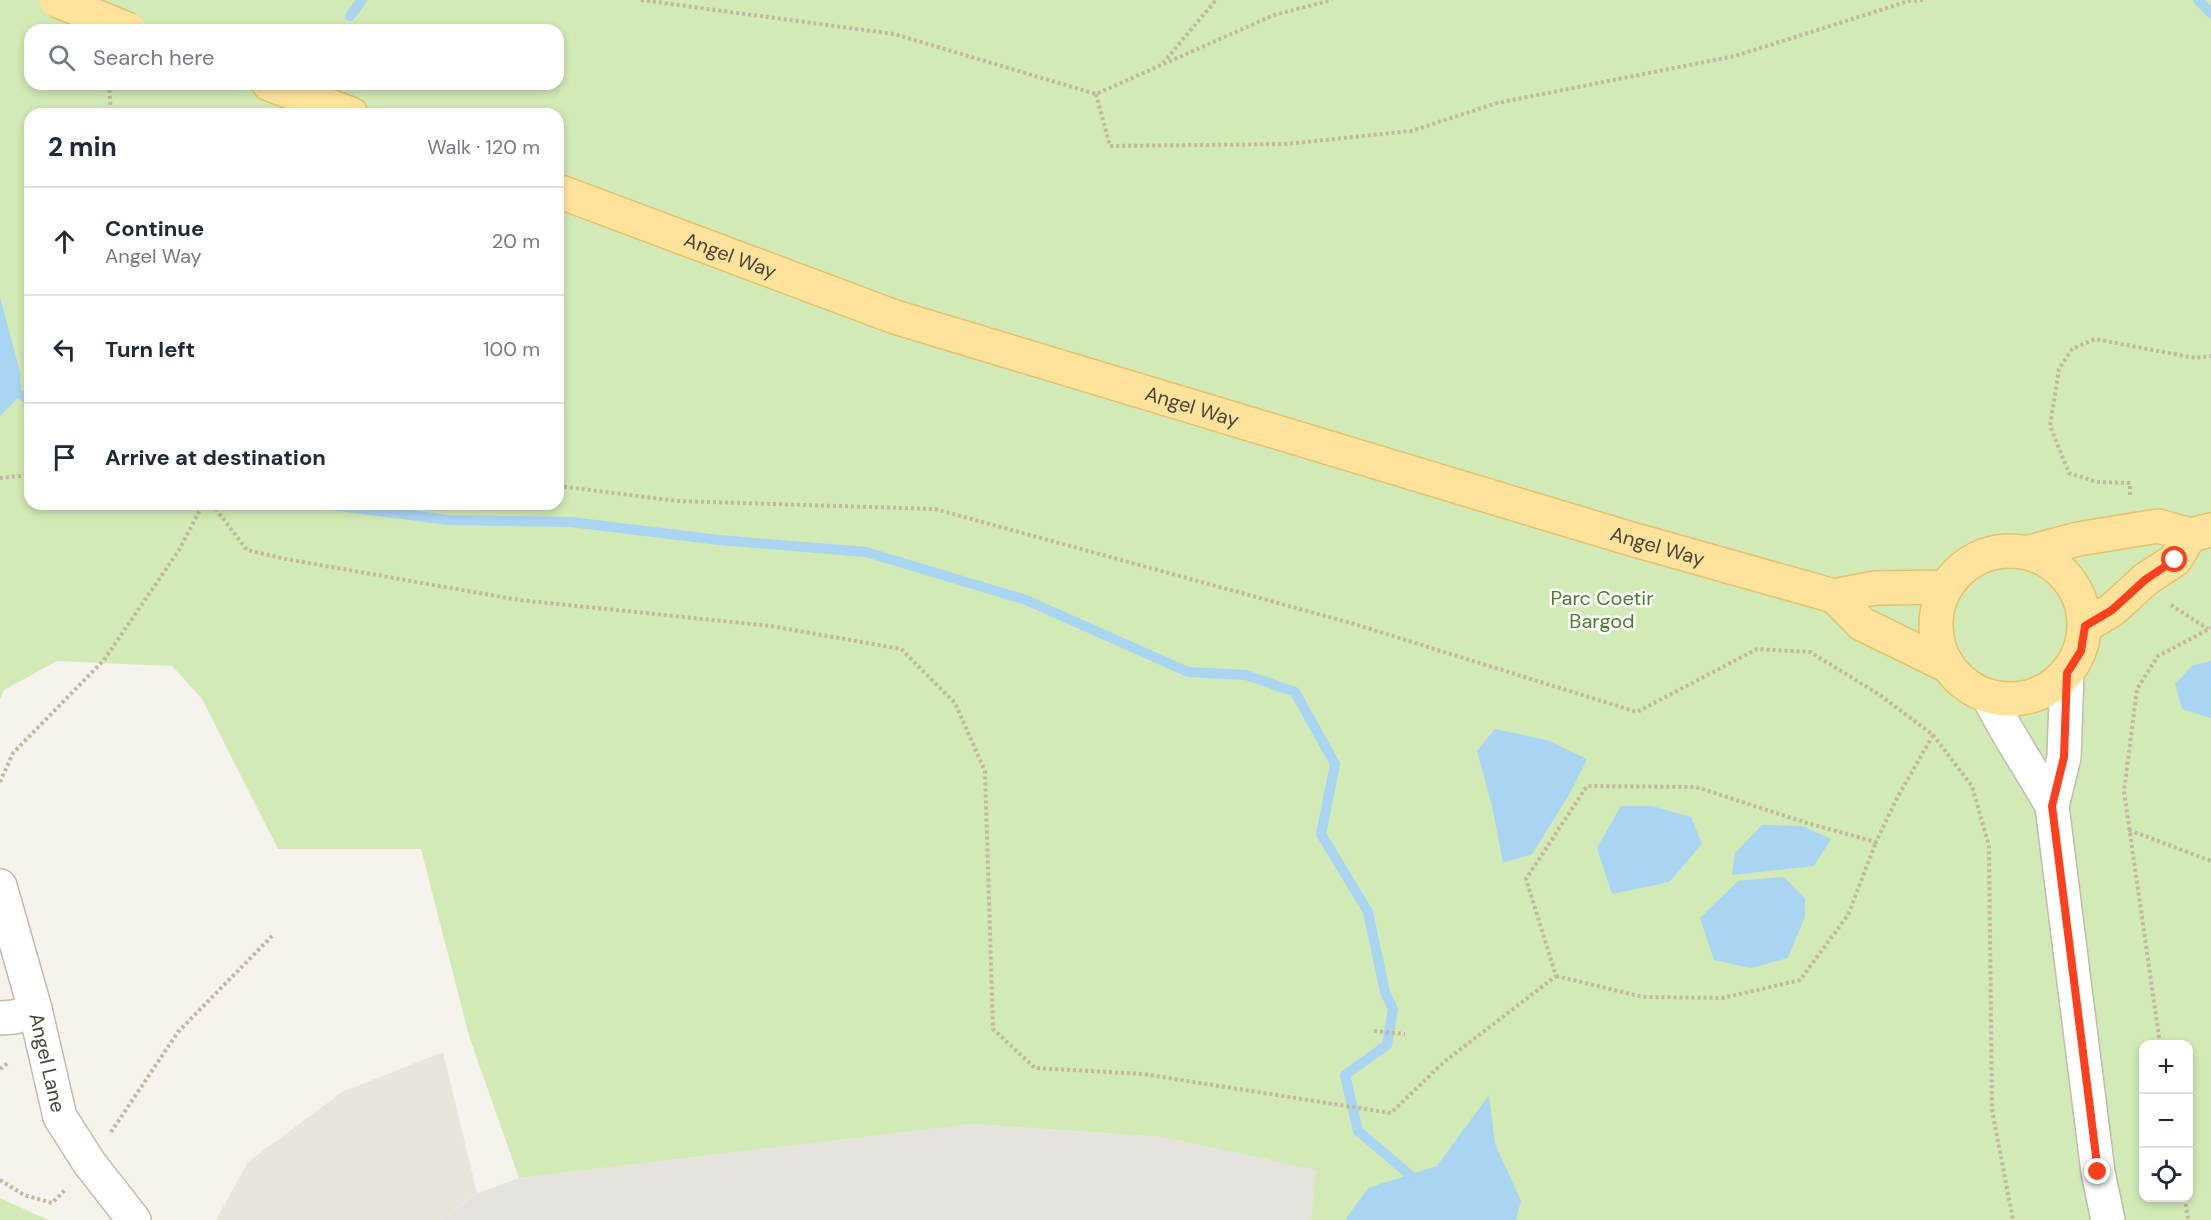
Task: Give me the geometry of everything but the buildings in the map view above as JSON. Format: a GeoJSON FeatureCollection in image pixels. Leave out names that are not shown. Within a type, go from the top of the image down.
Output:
{"type":"FeatureCollection","features":[{"type":"Feature","properties":{"kind":"main road"},"geometry":{"type":"LineString","coordinates":[[56,0],[114,24]]}},
{"type":"Feature","properties":{"kind":"main road"},"geometry":{"type":"LineString","coordinates":[[286,90],[335,108]]}},
{"type":"Feature","properties":{"kind":"main road","name":"Angel Way"},"geometry":{"type":"LineString","coordinates":[[564,193],[895,317],[1628,538],[1834,596],[1875,588],[1946,586]]}},
{"type":"Feature","properties":{"kind":"main road"},"geometry":{"type":"LineString","coordinates":[[2030,552],[2078,538],[2158,526],[2200,532]]}},
{"type":"Feature","properties":{"kind":"main road"},"geometry":{"type":"LineString","coordinates":[[2085,626],[2112,610],[2146,579],[2175,560],[2200,532]]}},
{"type":"Feature","properties":{"kind":"main road"},"geometry":{"type":"LineString","coordinates":[[2006,550],[2030,552],[2052,562],[2070,580],[2081,601],[2085,626],[2081,651],[2067,673],[2050,688],[2031,697],[2009,700],[1988,696],[1972,689],[1958,679],[1948,666],[1939,647],[1936,626],[1938,606],[1946,586],[1961,568],[1982,555],[2006,550]]}},
{"type":"Feature","properties":{"kind":"main road","name":"Angel Way"},"geometry":{"type":"LineString","coordinates":[[1834,596],[1862,624],[1948,666]]}},
{"type":"Feature","properties":{"kind":"street"},"geometry":{"type":"LineString","coordinates":[[2067,673],[2064,757],[2052,806],[2098,1172],[2108,1220]]}},
{"type":"Feature","properties":{"kind":"street"},"geometry":{"type":"LineString","coordinates":[[1988,696],[2003,726],[2029,765],[2052,806]]}},
{"type":"Feature","properties":{"kind":"street","name":"Angel Lane"},"geometry":{"type":"LineString","coordinates":[[0,886],[35,1009],[60,1117],[90,1164],[135,1220]]}},
{"type":"Feature","properties":{"kind":"street"},"geometry":{"type":"LineString","coordinates":[[0,1018],[15,1017],[35,1009]]}},
{"type":"Feature","properties":{"kind":"path"},"geometry":{"type":"LineString","coordinates":[[641,0],[894,34],[1096,94],[1274,15],[1332,0]]}},
{"type":"Feature","properties":{"kind":"path"},"geometry":{"type":"LineString","coordinates":[[1162,63],[1216,0]]}},
{"type":"Feature","properties":{"kind":"path"},"geometry":{"type":"LineString","coordinates":[[1096,94],[1110,146],[1287,144],[1411,131],[1497,103],[1735,56],[1909,1],[1923,0]]}},
{"type":"Feature","properties":{"kind":"path"},"geometry":{"type":"LineString","coordinates":[[109,90],[111,108]]}},
{"type":"Feature","properties":{"kind":"path"},"geometry":{"type":"LineString","coordinates":[[2129,501],[2130,483],[2097,482],[2069,473],[2050,426],[2059,369],[2072,349],[2095,339],[2195,358],[2211,356]]}},
{"type":"Feature","properties":{"kind":"path"},"geometry":{"type":"LineString","coordinates":[[0,478],[24,476]]}},
{"type":"Feature","properties":{"kind":"path"},"geometry":{"type":"LineString","coordinates":[[564,487],[677,501],[935,509],[1351,623],[1637,712],[1757,649],[1810,652],[1880,695],[1933,735],[1972,786],[1989,846],[1992,1110],[2013,1220]]}},
{"type":"Feature","properties":{"kind":"path"},"geometry":{"type":"LineString","coordinates":[[0,782],[14,753],[104,660],[179,550],[200,510]]}},
{"type":"Feature","properties":{"kind":"path"},"geometry":{"type":"LineString","coordinates":[[217,510],[247,550],[286,559],[519,600],[771,626],[901,649],[955,704],[985,771],[993,1029],[1035,1068],[1143,1074],[1391,1113],[1444,1062],[1557,976]]}},
{"type":"Feature","properties":{"kind":"path"},"geometry":{"type":"LineString","coordinates":[[2162,599],[2210,629]]}},
{"type":"Feature","properties":{"kind":"path"},"geometry":{"type":"LineString","coordinates":[[2159,1040],[2124,791],[2138,689],[2158,656],[2210,629]]}},
{"type":"Feature","properties":{"kind":"path"},"geometry":{"type":"LineString","coordinates":[[1557,976],[1643,998],[1723,998],[1800,980],[1848,915],[1876,842],[1896,800],[1933,735]]}},
{"type":"Feature","properties":{"kind":"path"},"geometry":{"type":"LineString","coordinates":[[1557,976],[1526,879],[1587,786],[1696,787],[1807,823],[1876,842]]}},
{"type":"Feature","properties":{"kind":"path"},"geometry":{"type":"LineString","coordinates":[[2129,830],[2211,861]]}},
{"type":"Feature","properties":{"kind":"path"},"geometry":{"type":"LineString","coordinates":[[0,1180],[24,1195],[52,1203],[90,1164],[178,1032],[272,936]]}},
{"type":"Feature","properties":{"kind":"path"},"geometry":{"type":"LineString","coordinates":[[1374,1031],[1405,1034]]}},
{"type":"Feature","properties":{"kind":"path"},"geometry":{"type":"LineString","coordinates":[[2186,1202],[2188,1220]]}},
{"type":"Feature","properties":{"kind":"shaded area"},"geometry":{"type":"Polygon","coordinates":[[[443,1052],[477,1193],[442,1220],[216,1220],[248,1162],[342,1092],[443,1052]]]}},
{"type":"Feature","properties":{"kind":"shaded area"},"geometry":{"type":"Polygon","coordinates":[[[973,1124],[1162,1137],[1317,1170],[1311,1220],[442,1220],[478,1193],[519,1178],[973,1124]]]}},
{"type":"Feature","properties":{"kind":"green space","name":"Parc Coetir Bargod"},"geometry":{"type":"Polygon","coordinates":[[[0,0],[2211,0],[2211,1220],[1311,1220],[1316,1170],[1162,1137],[973,1124],[519,1178],[469,1036],[421,849],[278,849],[202,699],[172,666],[57,661],[4,690],[0,699],[0,0]]]}},
{"type":"Feature","properties":{"kind":"green space"},"geometry":{"type":"Polygon","coordinates":[[[0,1198],[48,1220],[0,1220],[0,1198]]]}},
{"type":"Feature","properties":{"kind":"water"},"geometry":{"type":"Polygon","coordinates":[[[0,297],[20,372],[21,395],[0,416],[0,297]]]}},
{"type":"Feature","properties":{"kind":"water"},"geometry":{"type":"Polygon","coordinates":[[[2211,661],[2211,718],[2182,709],[2175,684],[2193,665],[2211,661]]]}},
{"type":"Feature","properties":{"kind":"water"},"geometry":{"type":"Polygon","coordinates":[[[1495,729],[1547,740],[1587,759],[1569,795],[1532,854],[1503,863],[1492,806],[1477,751],[1495,729]]]}},
{"type":"Feature","properties":{"kind":"water"},"geometry":{"type":"Polygon","coordinates":[[[1621,806],[1652,806],[1691,817],[1702,844],[1669,882],[1612,894],[1597,848],[1621,806]]]}},
{"type":"Feature","properties":{"kind":"water"},"geometry":{"type":"Polygon","coordinates":[[[1762,825],[1802,826],[1831,839],[1814,866],[1732,875],[1735,853],[1762,825]]]}},
{"type":"Feature","properties":{"kind":"water"},"geometry":{"type":"Polygon","coordinates":[[[1784,877],[1805,899],[1805,916],[1788,958],[1751,968],[1714,960],[1700,918],[1738,881],[1784,877]]]}},
{"type":"Feature","properties":{"kind":"water"},"geometry":{"type":"Polygon","coordinates":[[[1489,1095],[1495,1144],[1521,1201],[1516,1220],[1345,1220],[1368,1188],[1437,1166],[1489,1095]]]}},
{"type":"Feature","properties":{"kind":"waterway"},"geometry":{"type":"LineString","coordinates":[[350,16],[362,0]]}},
{"type":"Feature","properties":{"kind":"waterway"},"geometry":{"type":"LineString","coordinates":[[2198,0],[2211,13]]}},
{"type":"Feature","properties":{"kind":"waterway"},"geometry":{"type":"LineString","coordinates":[[370,510],[448,520],[571,522],[719,540],[866,552],[1026,600],[1188,672],[1246,675],[1295,692],[1335,764],[1321,834],[1368,912],[1385,992],[1393,1009],[1387,1045],[1345,1075],[1358,1131],[1410,1175]]}},
{"type":"Feature","properties":{"kind":"route"},"geometry":{"type":"LineString","coordinates":[[2098,1172],[2052,806],[2064,757],[2067,673],[2081,651],[2085,626],[2112,610],[2146,579],[2175,560]]}}]}
